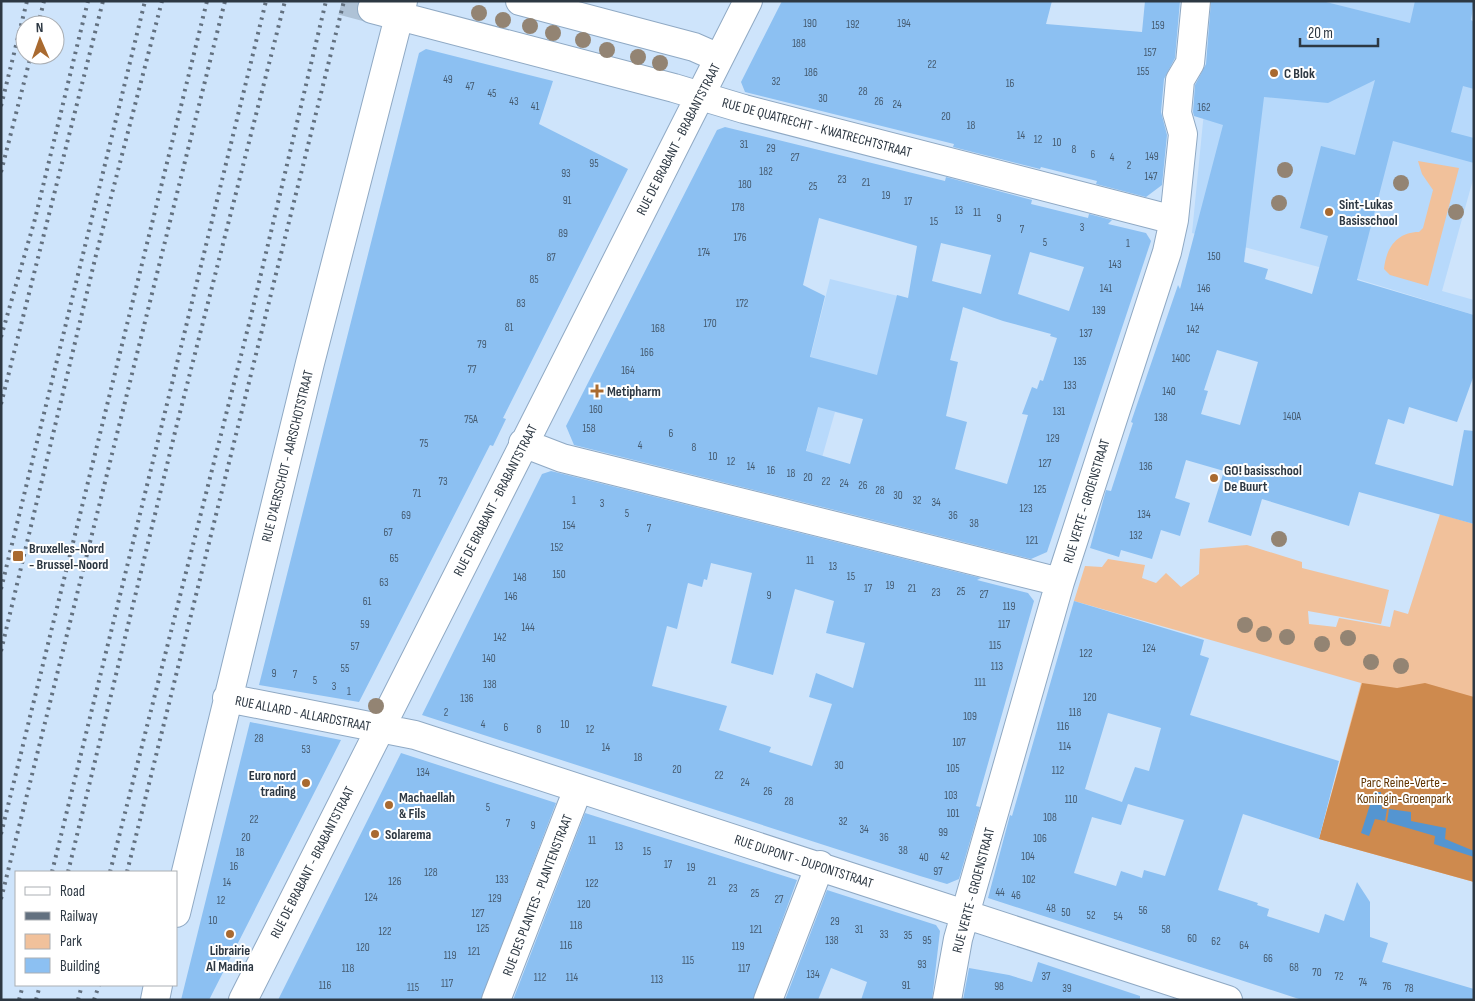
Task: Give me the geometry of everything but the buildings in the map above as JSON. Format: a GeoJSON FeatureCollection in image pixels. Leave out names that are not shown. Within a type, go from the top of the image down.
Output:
{"type":"FeatureCollection","features":[{"type":"Feature","properties":{"kind":"street"},"geometry":{"type":"LineString","coordinates":[[520,1],[694,46],[719,58]]}},
{"type":"Feature","properties":{"kind":"street","name":"RUE DE BRABANT - BRABANTSTRAAT"},"geometry":{"type":"LineString","coordinates":[[243,1000],[748,1]]}},
{"type":"Feature","properties":{"kind":"street","name":"RUE VERTE - GROENSTRAAT"},"geometry":{"type":"LineString","coordinates":[[947,1000],[958,939],[1060,582],[1167,252],[1174,220],[1183,134],[1177,113],[1180,80],[1190,63],[1196,1]]}},
{"type":"Feature","properties":{"kind":"street","name":"RUE DE QUATRECHT - KWATRECHTSTRAAT"},"geometry":{"type":"LineString","coordinates":[[372,9],[401,9],[700,96],[1174,220]]}},
{"type":"Feature","properties":{"kind":"street","name":"RUE D'AERSCHOT - AARSCHOTSTRAAT"},"geometry":{"type":"LineString","coordinates":[[178,905],[227,698],[401,9]]}},
{"type":"Feature","properties":{"kind":"street"},"geometry":{"type":"LineString","coordinates":[[523,443],[562,458],[1060,582]]}},
{"type":"Feature","properties":{"kind":"street","name":"RUE ALLARD - ALLARDSTRAAT"},"geometry":{"type":"LineString","coordinates":[[227,698],[379,728]]}},
{"type":"Feature","properties":{"kind":"street","name":"RUE DUPONT - DUPONTSTRAAT"},"geometry":{"type":"LineString","coordinates":[[379,728],[415,734],[578,789],[820,865],[1228,1000]]}},
{"type":"Feature","properties":{"kind":"street","name":"RUE DES PLANTES - PLANTENSTRAAT"},"geometry":{"type":"LineString","coordinates":[[496,1000],[578,789]]}},
{"type":"Feature","properties":{"kind":"street"},"geometry":{"type":"LineString","coordinates":[[768,1000],[820,865]]}},
{"type":"Feature","properties":{"kind":"street"},"geometry":{"type":"LineString","coordinates":[[154,1000],[158,986]]}},
{"type":"Feature","properties":{"kind":"shaded area"},"geometry":{"type":"Polygon","coordinates":[[[1215,1],[1474,1],[1474,176],[1442,291],[1474,300],[1474,315],[1319,267],[1192,233],[1215,1]]]}},
{"type":"Feature","properties":{"kind":"shaded area"},"geometry":{"type":"Polygon","coordinates":[[[830,279],[962,312],[937,413],[874,422],[835,412],[821,461],[806,453],[810,438],[791,434],[830,279]]]}},
{"type":"Feature","properties":{"kind":"green space"},"geometry":{"type":"Polygon","coordinates":[[[1418,161],[1459,168],[1428,286],[1390,275],[1384,269],[1387,254],[1394,243],[1399,238],[1419,232],[1423,228],[1433,190],[1422,174],[1418,161]]]}},
{"type":"Feature","properties":{"kind":"green space","name":"Parc Reine-Verte - Koningin-Groenpark"},"geometry":{"type":"Polygon","coordinates":[[[1440,514],[1474,524],[1474,882],[1319,839],[1361,683],[1074,601],[1085,566],[1102,567],[1108,559],[1145,565],[1142,578],[1156,583],[1166,573],[1181,587],[1199,574],[1200,549],[1247,545],[1302,562],[1302,568],[1389,590],[1381,624],[1308,611],[1309,624],[1336,627],[1339,618],[1390,627],[1394,610],[1408,614],[1440,514]]]}},
{"type":"Feature","properties":{"kind":"green space"},"geometry":{"type":"Polygon","coordinates":[[[1362,683],[1397,688],[1425,683],[1474,697],[1474,882],[1319,839],[1362,683]]]}},
{"type":"Feature","properties":{"kind":"water"},"geometry":{"type":"Polygon","coordinates":[[[1374,792],[1381,792],[1382,809],[1387,809],[1385,821],[1375,819],[1369,836],[1361,833],[1374,792]]]}},
{"type":"Feature","properties":{"kind":"water"},"geometry":{"type":"Polygon","coordinates":[[[1389,809],[1411,812],[1411,821],[1446,828],[1445,839],[1474,851],[1474,857],[1434,844],[1435,836],[1387,822],[1389,809]]]}},
{"type":"Feature","properties":{"kind":"tunnel"},"geometry":{"type":"LineString","coordinates":[[342,1],[372,9]]}},
{"type":"Feature","properties":{"kind":"railway"},"geometry":{"type":"LineString","coordinates":[[1,106],[27,1]]}},
{"type":"Feature","properties":{"kind":"railway"},"geometry":{"type":"LineString","coordinates":[[40,15],[44,1]]}},
{"type":"Feature","properties":{"kind":"railway"},"geometry":{"type":"LineString","coordinates":[[1,337],[35,219],[88,1]]}},
{"type":"Feature","properties":{"kind":"railway"},"geometry":{"type":"LineString","coordinates":[[1,404],[103,1]]}},
{"type":"Feature","properties":{"kind":"railway"},"geometry":{"type":"LineString","coordinates":[[1,589],[145,1]]}},
{"type":"Feature","properties":{"kind":"railway"},"geometry":{"type":"LineString","coordinates":[[1,651],[96,255],[162,1]]}},
{"type":"Feature","properties":{"kind":"railway"},"geometry":{"type":"LineString","coordinates":[[1,834],[207,1]]}},
{"type":"Feature","properties":{"kind":"railway"},"geometry":{"type":"LineString","coordinates":[[1,899],[225,1]]}},
{"type":"Feature","properties":{"kind":"railway"},"geometry":{"type":"LineString","coordinates":[[52,871],[266,1]]}},
{"type":"Feature","properties":{"kind":"railway"},"geometry":{"type":"LineString","coordinates":[[68,871],[176,428],[285,1]]}},
{"type":"Feature","properties":{"kind":"railway"},"geometry":{"type":"LineString","coordinates":[[110,871],[250,320],[326,1]]}},
{"type":"Feature","properties":{"kind":"railway"},"geometry":{"type":"LineString","coordinates":[[127,871],[344,1]]}},
{"type":"Feature","properties":{"kind":"railway"},"geometry":{"type":"LineString","coordinates":[[1,172],[28,65]]}},
{"type":"Feature","properties":{"kind":"railway"},"geometry":{"type":"LineString","coordinates":[[19,1000],[23,986]]}},
{"type":"Feature","properties":{"kind":"railway"},"geometry":{"type":"LineString","coordinates":[[36,1000],[40,986]]}},
{"type":"Feature","properties":{"kind":"railway"},"geometry":{"type":"LineString","coordinates":[[78,1000],[82,986]]}},
{"type":"Feature","properties":{"kind":"railway"},"geometry":{"type":"LineString","coordinates":[[94,1000],[99,986]]}},
{"type":"Feature","properties":{"kind":"place","name":"C Blok"},"geometry":{"type":"Point","coordinates":[1274,73]}},
{"type":"Feature","properties":{"kind":"place","name":"Sint-Lukas Basisschool"},"geometry":{"type":"Point","coordinates":[1329,212]}},
{"type":"Feature","properties":{"kind":"place","name":"Metipharm"},"geometry":{"type":"Point","coordinates":[597,391]}},
{"type":"Feature","properties":{"kind":"place","name":"GO! basisschool De Buurt"},"geometry":{"type":"Point","coordinates":[1214,478]}},
{"type":"Feature","properties":{"kind":"place","name":"Bruxelles-Nord - Brussel-Noord"},"geometry":{"type":"Point","coordinates":[18,556]}},
{"type":"Feature","properties":{"kind":"place","name":"Euro nord trading"},"geometry":{"type":"Point","coordinates":[306,783]}},
{"type":"Feature","properties":{"kind":"place","name":"Machaellah & Fils"},"geometry":{"type":"Point","coordinates":[389,805]}},
{"type":"Feature","properties":{"kind":"place","name":"Solarema"},"geometry":{"type":"Point","coordinates":[375,834]}},
{"type":"Feature","properties":{"kind":"place","name":"Librairie Al Madina"},"geometry":{"type":"Point","coordinates":[230,934]}}]}
